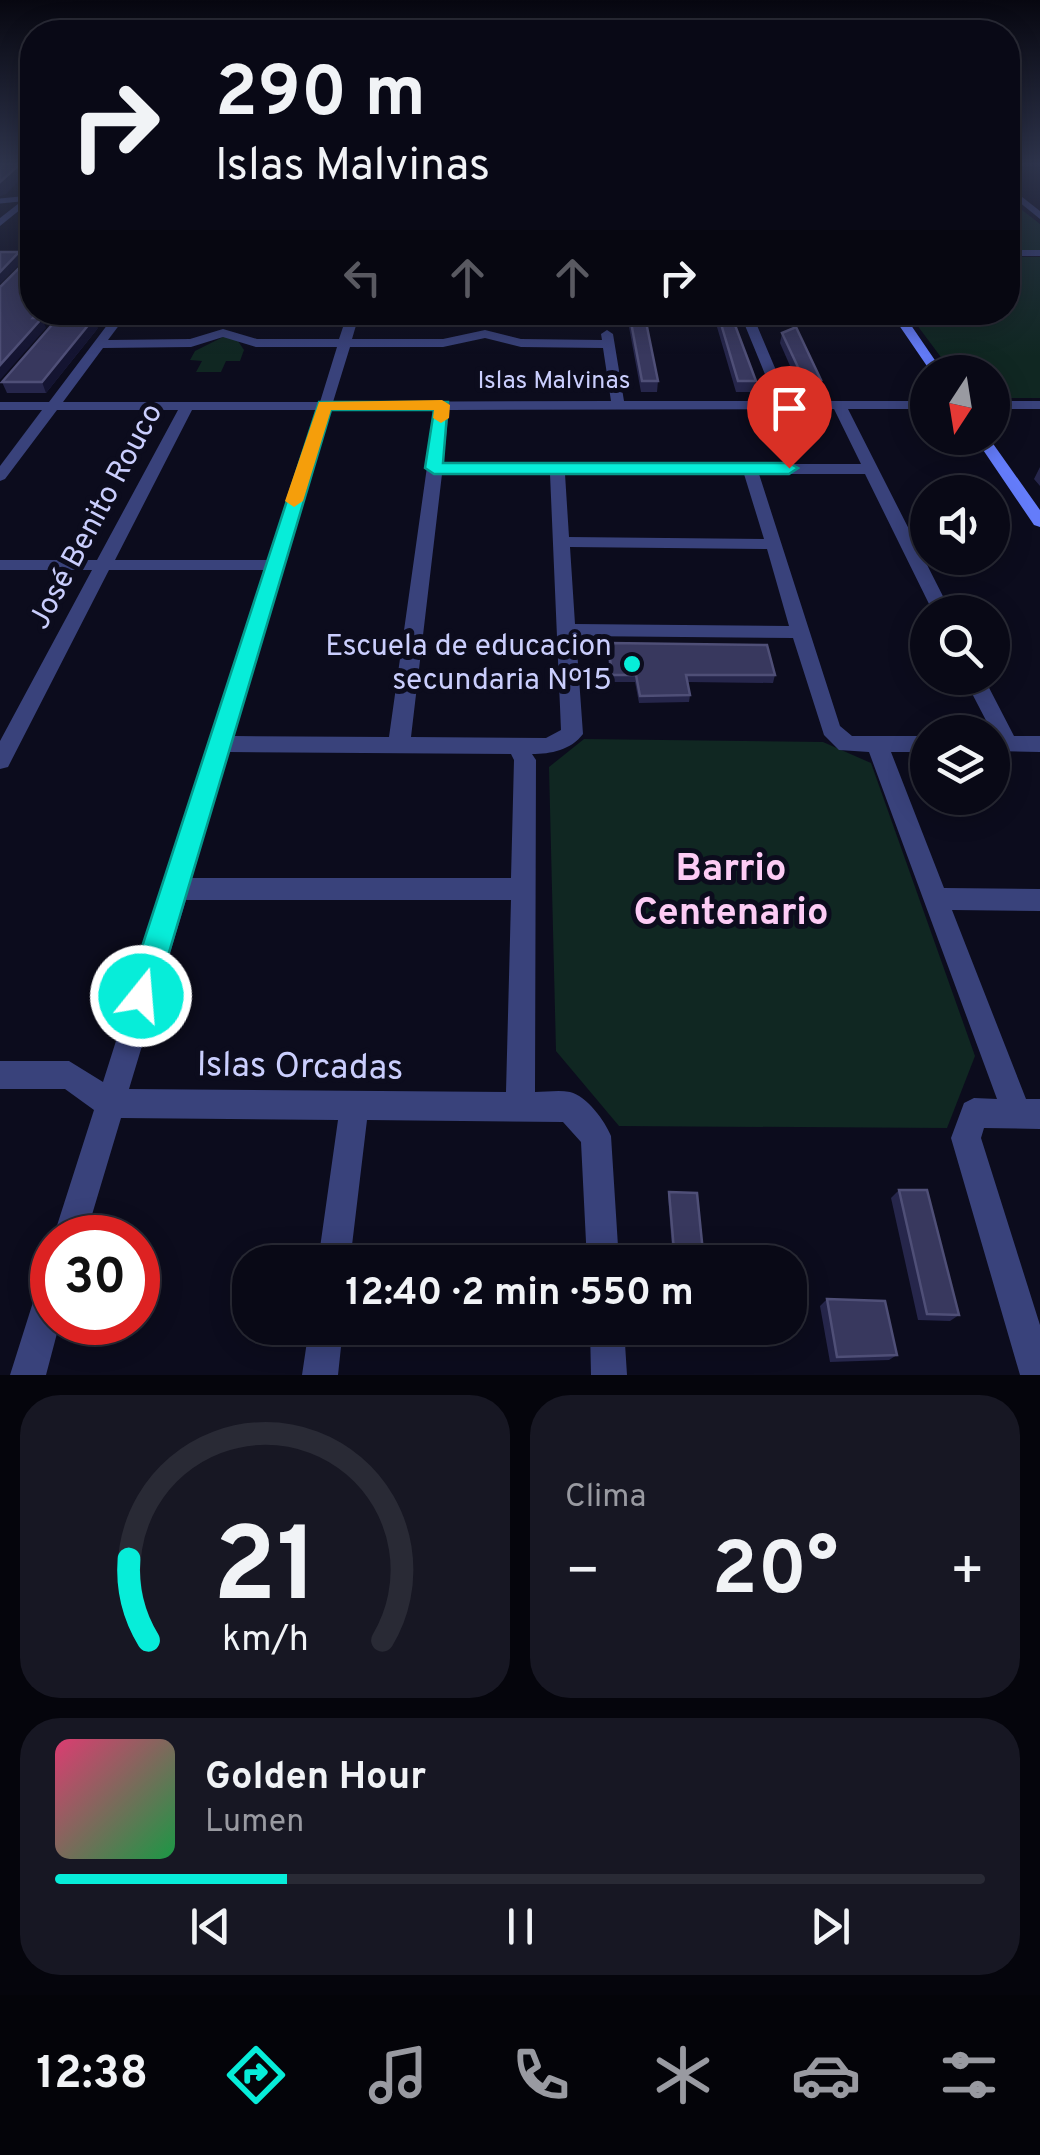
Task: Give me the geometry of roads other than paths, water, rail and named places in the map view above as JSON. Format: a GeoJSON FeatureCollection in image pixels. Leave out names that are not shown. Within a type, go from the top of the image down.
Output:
{"type":"FeatureCollection","features":[{"type":"Feature","properties":{"kind":"main road"},"geometry":{"type":"LineString","coordinates":[[904,325],[925,355]]}},
{"type":"Feature","properties":{"kind":"main road"},"geometry":{"type":"LineString","coordinates":[[994,455],[1040,522]]}},
{"type":"Feature","properties":{"kind":"street"},"geometry":{"type":"LineString","coordinates":[[0,476],[113,325]]}},
{"type":"Feature","properties":{"kind":"street"},"geometry":{"type":"LineString","coordinates":[[75,1215],[350,325]]}},
{"type":"Feature","properties":{"kind":"street"},"geometry":{"type":"LineString","coordinates":[[606,325],[618,404]]}},
{"type":"Feature","properties":{"kind":"street"},"geometry":{"type":"LineString","coordinates":[[751,325],[784,405]]}},
{"type":"Feature","properties":{"kind":"street"},"geometry":{"type":"LineString","coordinates":[[98,344],[191,343],[224,333],[250,343],[443,343],[485,334],[521,344],[608,344]]}},
{"type":"Feature","properties":{"kind":"street"},"geometry":{"type":"LineString","coordinates":[[839,404],[933,595]]}},
{"type":"Feature","properties":{"kind":"street"},"geometry":{"type":"LineString","coordinates":[[399,745],[442,405]]}},
{"type":"Feature","properties":{"kind":"street","name":"Islas Malvinas"},"geometry":{"type":"LineString","coordinates":[[0,406],[910,405]]}},
{"type":"Feature","properties":{"kind":"street"},"geometry":{"type":"LineString","coordinates":[[1010,405],[1040,405]]}},
{"type":"Feature","properties":{"kind":"street","name":"José Benito Rouco"},"geometry":{"type":"LineString","coordinates":[[0,760],[187,406]]}},
{"type":"Feature","properties":{"kind":"street"},"geometry":{"type":"LineString","coordinates":[[434,468],[869,469]]}},
{"type":"Feature","properties":{"kind":"street"},"geometry":{"type":"LineString","coordinates":[[750,468],[831,730],[847,744],[910,744]]}},
{"type":"Feature","properties":{"kind":"street"},"geometry":{"type":"LineString","coordinates":[[218,744],[549,746],[574,730],[557,470]]}},
{"type":"Feature","properties":{"kind":"street"},"geometry":{"type":"LineString","coordinates":[[561,542],[774,544]]}},
{"type":"Feature","properties":{"kind":"street"},"geometry":{"type":"LineString","coordinates":[[0,565],[274,565]]}},
{"type":"Feature","properties":{"kind":"street"},"geometry":{"type":"LineString","coordinates":[[566,630],[802,632]]}},
{"type":"Feature","properties":{"kind":"street"},"geometry":{"type":"LineString","coordinates":[[877,744],[937,899],[1029,1114],[974,1113],[966,1138],[1038,1375]]}},
{"type":"Feature","properties":{"kind":"street"},"geometry":{"type":"LineString","coordinates":[[1010,744],[1040,744]]}},
{"type":"Feature","properties":{"kind":"street"},"geometry":{"type":"LineString","coordinates":[[516,745],[524,760],[520,1107]]}},
{"type":"Feature","properties":{"kind":"street"},"geometry":{"type":"LineString","coordinates":[[174,889],[524,888]]}},
{"type":"Feature","properties":{"kind":"street"},"geometry":{"type":"LineString","coordinates":[[937,899],[1040,900]]}},
{"type":"Feature","properties":{"kind":"street"},"geometry":{"type":"LineString","coordinates":[[0,1075],[68,1075],[108,1103]]}},
{"type":"Feature","properties":{"kind":"street","name":"Islas Orcadas"},"geometry":{"type":"LineString","coordinates":[[108,1103],[570,1107],[596,1136],[602,1245]]}},
{"type":"Feature","properties":{"kind":"street"},"geometry":{"type":"LineString","coordinates":[[336,1245],[354,1107]]}},
{"type":"Feature","properties":{"kind":"street"},"geometry":{"type":"LineString","coordinates":[[28,1375],[37,1345]]}},
{"type":"Feature","properties":{"kind":"street"},"geometry":{"type":"LineString","coordinates":[[320,1375],[324,1345]]}},
{"type":"Feature","properties":{"kind":"street"},"geometry":{"type":"LineString","coordinates":[[607,1345],[609,1375]]}},
{"type":"Feature","properties":{"kind":"place","name":"Escuela de educacion secundaria Nº15"},"geometry":{"type":"Point","coordinates":[632,664]}},
{"type":"Feature","properties":{"kind":"district","name":"Barrio Centenario"},"geometry":{"type":"Point","coordinates":[731,892]}}]}
